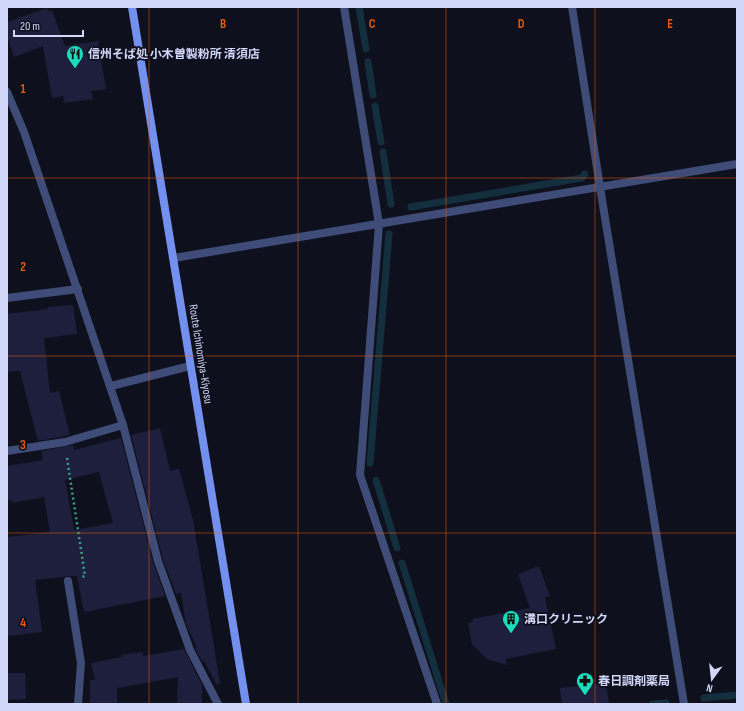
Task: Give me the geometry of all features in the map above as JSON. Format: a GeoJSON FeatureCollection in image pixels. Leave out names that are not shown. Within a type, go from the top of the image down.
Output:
{"type":"FeatureCollection","features":[{"type":"Feature","properties":{"kind":"main road","name":"Route Ichinomiya-Kiyosu"},"geometry":{"type":"LineString","coordinates":[[132,7],[246,704]]}},
{"type":"Feature","properties":{"kind":"street"},"geometry":{"type":"LineString","coordinates":[[344,7],[379,224],[360,475],[437,704]]}},
{"type":"Feature","properties":{"kind":"street"},"geometry":{"type":"LineString","coordinates":[[572,7],[684,704]]}},
{"type":"Feature","properties":{"kind":"street"},"geometry":{"type":"LineString","coordinates":[[7,92],[24,132],[78,288],[123,425],[158,561],[190,650],[218,704]]}},
{"type":"Feature","properties":{"kind":"street"},"geometry":{"type":"LineString","coordinates":[[174,258],[737,164]]}},
{"type":"Feature","properties":{"kind":"street"},"geometry":{"type":"LineString","coordinates":[[7,298],[78,288]]}},
{"type":"Feature","properties":{"kind":"street"},"geometry":{"type":"LineString","coordinates":[[110,386],[190,366]]}},
{"type":"Feature","properties":{"kind":"street"},"geometry":{"type":"LineString","coordinates":[[7,451],[65,442],[123,425]]}},
{"type":"Feature","properties":{"kind":"street"},"geometry":{"type":"LineString","coordinates":[[68,581],[81,663],[78,704]]}},
{"type":"Feature","properties":{"kind":"path"},"geometry":{"type":"LineString","coordinates":[[65,442],[85,576],[68,581]]}},
{"type":"Feature","properties":{"kind":"building"},"geometry":{"type":"Polygon","coordinates":[[[47,8],[49,12],[52,10],[65,46],[98,41],[106,89],[91,91],[93,99],[64,103],[63,96],[52,98],[43,46],[14,57],[7,36],[7,22],[47,8]]]}},
{"type":"Feature","properties":{"kind":"building"},"geometry":{"type":"Polygon","coordinates":[[[73,305],[77,334],[44,338],[50,393],[59,391],[70,435],[38,441],[20,371],[7,372],[7,314],[48,309],[48,307],[73,305]]]}},
{"type":"Feature","properties":{"kind":"building"},"geometry":{"type":"Polygon","coordinates":[[[160,428],[170,471],[179,469],[193,520],[220,683],[217,685],[203,659],[203,663],[195,648],[197,647],[186,624],[181,593],[176,594],[163,559],[131,435],[160,428]]]}},
{"type":"Feature","properties":{"kind":"building"},"geometry":{"type":"Polygon","coordinates":[[[121,438],[153,562],[165,596],[84,612],[77,576],[35,580],[42,632],[7,636],[7,537],[50,532],[44,497],[12,503],[11,500],[7,500],[7,466],[43,460],[41,451],[73,445],[74,450],[121,438]],[[99,472],[65,480],[74,530],[113,523],[99,472]]]}},
{"type":"Feature","properties":{"kind":"building","name":"溝口クリニック"},"geometry":{"type":"Polygon","coordinates":[[[539,566],[550,596],[545,597],[556,649],[505,659],[507,665],[487,659],[472,644],[468,623],[473,622],[472,619],[530,608],[518,574],[539,566]]]}},
{"type":"Feature","properties":{"kind":"building"},"geometry":{"type":"Polygon","coordinates":[[[184,649],[202,685],[202,704],[177,704],[178,677],[117,688],[117,704],[90,704],[90,680],[95,680],[91,663],[122,657],[122,655],[142,652],[143,656],[184,649]]]}},
{"type":"Feature","properties":{"kind":"building"},"geometry":{"type":"Polygon","coordinates":[[[7,673],[25,673],[26,699],[7,700],[7,673]]]}},
{"type":"Feature","properties":{"kind":"building","name":"春日調剤薬局"},"geometry":{"type":"Polygon","coordinates":[[[606,683],[609,704],[562,704],[560,688],[606,683]]]}},
{"type":"Feature","properties":{"kind":"waterway"},"geometry":{"type":"LineString","coordinates":[[359,7],[366,49]]}},
{"type":"Feature","properties":{"kind":"waterway"},"geometry":{"type":"LineString","coordinates":[[368,62],[373,95]]}},
{"type":"Feature","properties":{"kind":"waterway"},"geometry":{"type":"LineString","coordinates":[[375,106],[381,142]]}},
{"type":"Feature","properties":{"kind":"waterway"},"geometry":{"type":"LineString","coordinates":[[383,152],[391,204]]}},
{"type":"Feature","properties":{"kind":"waterway"},"geometry":{"type":"LineString","coordinates":[[411,207],[582,178],[585,174]]}},
{"type":"Feature","properties":{"kind":"waterway"},"geometry":{"type":"LineString","coordinates":[[370,463],[389,234]]}},
{"type":"Feature","properties":{"kind":"waterway"},"geometry":{"type":"LineString","coordinates":[[376,480],[397,548]]}},
{"type":"Feature","properties":{"kind":"waterway"},"geometry":{"type":"LineString","coordinates":[[402,563],[446,704]]}},
{"type":"Feature","properties":{"kind":"waterway"},"geometry":{"type":"LineString","coordinates":[[704,698],[737,695]]}},
{"type":"Feature","properties":{"kind":"waterway"},"geometry":{"type":"LineString","coordinates":[[653,704],[666,703]]}},
{"type":"Feature","properties":{"kind":"place","name":"信州そば処 小木曽製粉所 清須店"},"geometry":{"type":"Point","coordinates":[75,69]}},
{"type":"Feature","properties":{"kind":"place","name":"溝口クリニック"},"geometry":{"type":"Point","coordinates":[511,634]}},
{"type":"Feature","properties":{"kind":"place","name":"春日調剤薬局"},"geometry":{"type":"Point","coordinates":[585,696]}}]}
